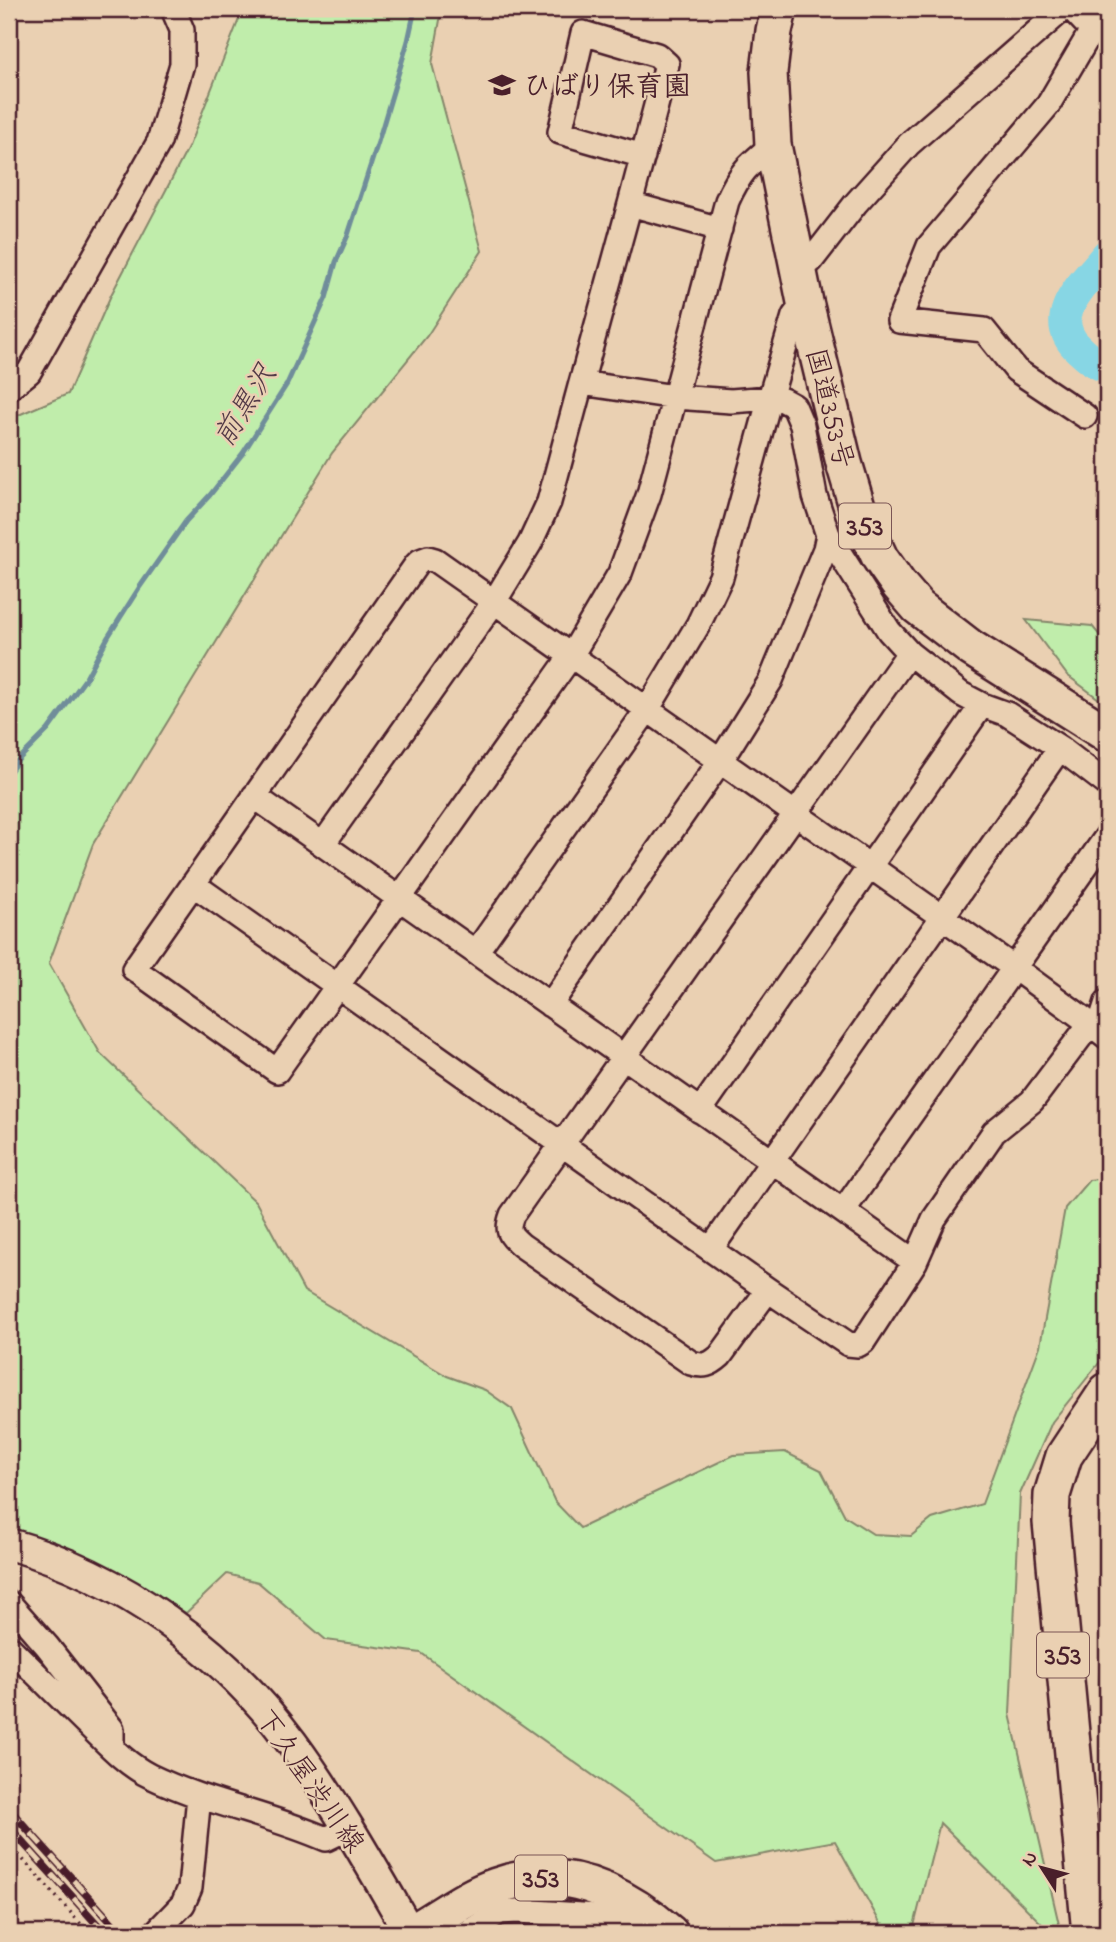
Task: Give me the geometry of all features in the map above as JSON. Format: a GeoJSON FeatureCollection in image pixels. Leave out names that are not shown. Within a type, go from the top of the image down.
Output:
{"type":"FeatureCollection","features":[{"type":"Feature","properties":{"kind":"highway","name":"国道353号"},"geometry":{"type":"LineString","coordinates":[[779,9],[769,72],[773,145],[802,285],[844,463],[859,513],[880,558],[918,607],[971,648],[1107,734]]}},
{"type":"Feature","properties":{"kind":"highway","name":"353"},"geometry":{"type":"LineString","coordinates":[[1090,1933],[1051,1522],[1052,1495],[1064,1456],[1107,1391]]}},
{"type":"Feature","properties":{"kind":"highway","name":"353"},"geometry":{"type":"LineString","coordinates":[[410,1933],[474,1895],[496,1886],[522,1879],[564,1878],[609,1892],[643,1911],[670,1933]]}},
{"type":"Feature","properties":{"kind":"main road","name":"下久屋渋川線"},"geometry":{"type":"LineString","coordinates":[[9,1544],[84,1571],[157,1612],[226,1670],[291,1742],[349,1828],[410,1933]]}},
{"type":"Feature","properties":{"kind":"street"},"geometry":{"type":"LineString","coordinates":[[9,388],[29,372],[159,142],[182,64],[182,30],[173,9]]}},
{"type":"Feature","properties":{"kind":"street"},"geometry":{"type":"LineString","coordinates":[[476,952],[647,710],[698,625],[721,576],[811,261],[856,203],[909,144],[1063,9]]}},
{"type":"Feature","properties":{"kind":"street"},"geometry":{"type":"LineString","coordinates":[[1072,9],[1092,30],[1048,105],[929,246],[899,321],[984,330],[1016,370],[1085,416]]}},
{"type":"Feature","properties":{"kind":"street"},"geometry":{"type":"LineString","coordinates":[[323,844],[494,601],[530,543],[549,502],[643,156],[667,64],[657,55],[583,33],[559,132],[643,156]]}},
{"type":"Feature","properties":{"kind":"street"},"geometry":{"type":"LineString","coordinates":[[193,884],[338,987],[561,1143],[768,1290],[848,1344],[858,1345],[863,1342],[915,1262],[934,1219],[994,1132],[1032,1101],[1084,1032],[1087,1026],[1084,1018],[721,760],[647,710],[571,656],[494,601],[435,560],[428,558],[420,561],[254,796],[134,969],[277,1071],[338,987],[571,656],[620,573],[649,494],[727,201],[738,177],[751,162],[773,145]]}},
{"type":"Feature","properties":{"kind":"street"},"geometry":{"type":"LineString","coordinates":[[630,204],[719,229]]}},
{"type":"Feature","properties":{"kind":"street"},"geometry":{"type":"LineString","coordinates":[[581,383],[675,397],[731,401],[770,398],[783,400],[794,406],[802,425],[815,496],[828,535],[889,631],[909,653],[961,694],[1007,714],[1060,748],[1107,784]]}},
{"type":"Feature","properties":{"kind":"street"},"geometry":{"type":"LineString","coordinates":[[550,1005],[721,760],[771,680],[820,562],[828,535]]}},
{"type":"Feature","properties":{"kind":"street"},"geometry":{"type":"LineString","coordinates":[[768,1290],[720,1356],[703,1366],[691,1363],[521,1245],[511,1236],[508,1226],[512,1215],[561,1143],[909,653]]}},
{"type":"Feature","properties":{"kind":"street"},"geometry":{"type":"LineString","coordinates":[[700,1111],[982,705]]}},
{"type":"Feature","properties":{"kind":"street"},"geometry":{"type":"LineString","coordinates":[[710,1249],[1060,748]]}},
{"type":"Feature","properties":{"kind":"street"},"geometry":{"type":"LineString","coordinates":[[254,796],[915,1262]]}},
{"type":"Feature","properties":{"kind":"street"},"geometry":{"type":"LineString","coordinates":[[843,1211],[1107,836]]}},
{"type":"Feature","properties":{"kind":"street"},"geometry":{"type":"LineString","coordinates":[[1107,1002],[1098,1030],[1107,1037]]}},
{"type":"Feature","properties":{"kind":"street"},"geometry":{"type":"LineString","coordinates":[[9,1603],[47,1646],[112,1729],[112,1748]]}},
{"type":"Feature","properties":{"kind":"street"},"geometry":{"type":"LineString","coordinates":[[9,1647],[112,1748],[149,1775],[199,1796],[299,1827],[326,1839],[349,1828]]}},
{"type":"Feature","properties":{"kind":"street"},"geometry":{"type":"LineString","coordinates":[[158,1931],[183,1904],[190,1888],[199,1796]]}},
{"type":"Feature","properties":{"kind":"street"},"geometry":{"type":"LineString","coordinates":[[467,1933],[500,1913],[518,1911],[597,1916],[636,1933]]}},
{"type":"Feature","properties":{"kind":"path"},"geometry":{"type":"LineString","coordinates":[[9,1844],[89,1933]]}},
{"type":"Feature","properties":{"kind":"green space"},"geometry":{"type":"Polygon","coordinates":[[[243,9],[442,9],[432,64],[482,251],[427,336],[332,453],[93,844],[49,963],[100,1053],[256,1202],[304,1291],[447,1376],[485,1390],[512,1409],[555,1502],[580,1528],[734,1455],[785,1452],[821,1470],[845,1516],[873,1534],[911,1536],[932,1519],[982,1504],[1040,1346],[1065,1208],[1089,1180],[1107,1178],[1107,1353],[1052,1422],[1020,1494],[1010,1714],[1061,1933],[1051,1933],[940,1823],[913,1930],[883,1928],[835,1841],[716,1863],[421,1653],[326,1640],[258,1582],[227,1574],[186,1613],[118,1573],[68,1549],[9,1531],[9,419],[68,394],[111,295],[189,146],[243,9]]]}},
{"type":"Feature","properties":{"kind":"green space"},"geometry":{"type":"Polygon","coordinates":[[[1026,620],[1092,626],[1107,644],[1107,705],[1067,675],[1026,620]]]}},
{"type":"Feature","properties":{"kind":"green space"},"geometry":{"type":"Polygon","coordinates":[[[1107,1592],[1107,1745],[1099,1683],[1107,1592]]]}},
{"type":"Feature","properties":{"kind":"waterway","name":"前黒沢"},"geometry":{"type":"LineString","coordinates":[[9,773],[48,730],[86,678],[139,588],[186,521],[243,453],[287,384],[326,298],[336,262],[348,235],[408,41],[415,9]]}},
{"type":"Feature","properties":{"kind":"waterway"},"geometry":{"type":"LineString","coordinates":[[1107,255],[1079,289],[1066,313],[1070,338],[1093,361],[1107,367]]}},
{"type":"Feature","properties":{"kind":"railway"},"geometry":{"type":"LineString","coordinates":[[9,1809],[121,1933]]}},
{"type":"Feature","properties":{"kind":"railway"},"geometry":{"type":"LineString","coordinates":[[9,1827],[105,1933]]}},
{"type":"Feature","properties":{"kind":"place","name":"ひばり保育園"},"geometry":{"type":"Point","coordinates":[502,85]}}]}
